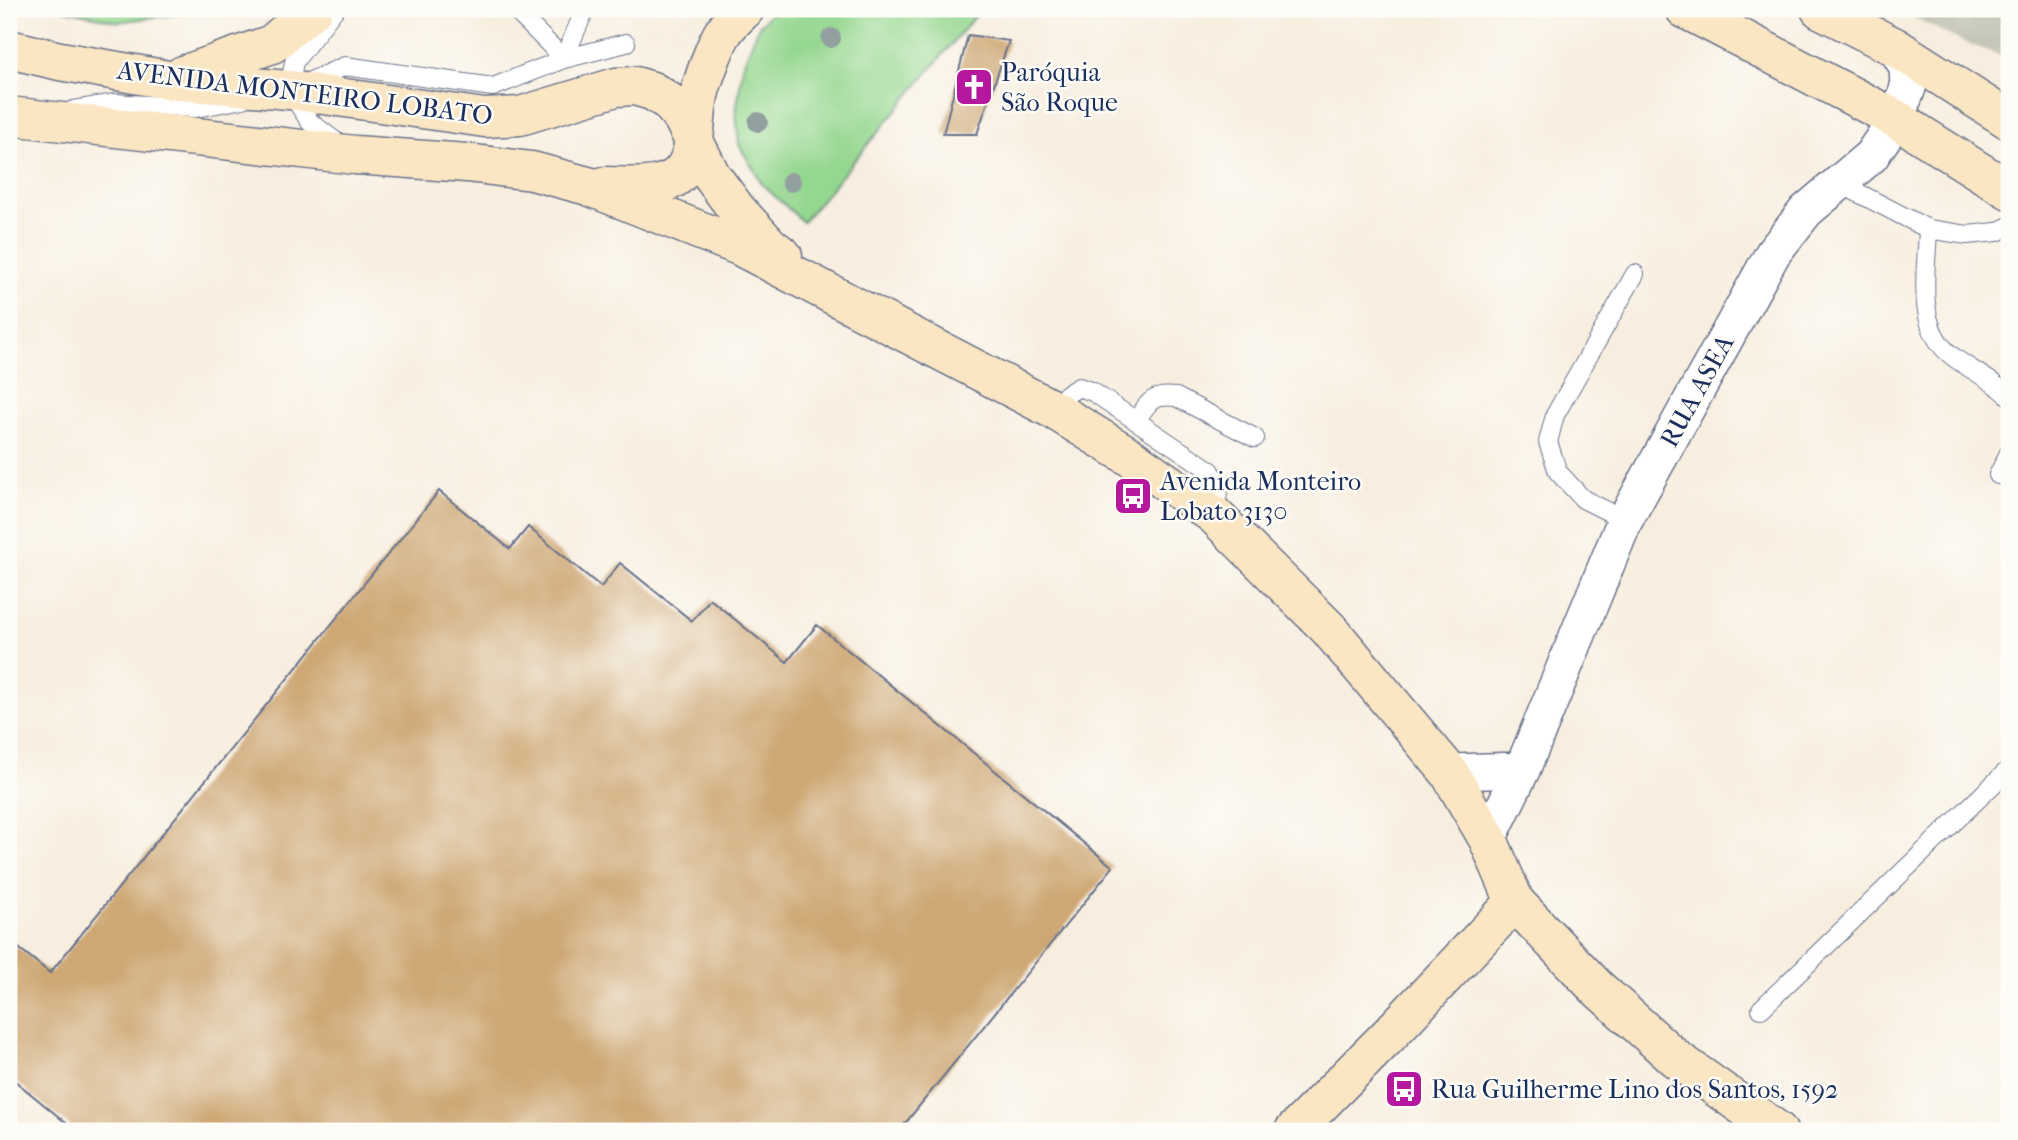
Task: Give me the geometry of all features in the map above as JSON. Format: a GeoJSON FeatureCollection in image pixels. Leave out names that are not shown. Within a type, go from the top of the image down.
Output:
{"type":"FeatureCollection","features":[{"type":"Feature","properties":{"kind":"main road"},"geometry":{"type":"LineString","coordinates":[[169,80],[272,44],[313,9]]}},
{"type":"Feature","properties":{"kind":"main road"},"geometry":{"type":"LineString","coordinates":[[588,186],[651,186],[671,180],[689,159],[693,148],[700,90],[722,33],[744,9]]}},
{"type":"Feature","properties":{"kind":"main road"},"geometry":{"type":"LineString","coordinates":[[1685,9],[1896,119],[2009,190]]}},
{"type":"Feature","properties":{"kind":"main road"},"geometry":{"type":"LineString","coordinates":[[1820,9],[1895,47],[2009,120]]}},
{"type":"Feature","properties":{"kind":"main road","name":"AVENIDA MONTEIRO LOBATO"},"geometry":{"type":"LineString","coordinates":[[9,49],[169,80],[289,90],[485,118],[520,116],[617,87],[635,86],[652,91],[668,101],[682,117],[711,175],[737,210],[771,247],[838,296]]}},
{"type":"Feature","properties":{"kind":"main road","name":"AVENIDA MONTEIRO LOBATO"},"geometry":{"type":"LineString","coordinates":[[15,117],[355,155],[493,166],[532,172],[588,186],[740,246],[1054,410],[1129,456],[1214,515],[1329,629],[1449,772],[1488,839],[1515,902],[1595,986],[1675,1058],[1778,1131]]}},
{"type":"Feature","properties":{"kind":"main road"},"geometry":{"type":"LineString","coordinates":[[1294,1131],[1390,1035],[1515,902]]}},
{"type":"Feature","properties":{"kind":"street","name":"RUA ASEA"},"geometry":{"type":"LineString","coordinates":[[1488,839],[1522,770],[1625,520],[1773,253],[1806,211],[1871,156],[1896,119],[1908,88],[1907,67],[1895,47]]}},
{"type":"Feature","properties":{"kind":"street"},"geometry":{"type":"LineString","coordinates":[[1449,772],[1522,770]]}},
{"type":"Feature","properties":{"kind":"lane"},"geometry":{"type":"LineString","coordinates":[[335,9],[294,62],[289,90],[310,122],[355,155]]}},
{"type":"Feature","properties":{"kind":"lane"},"geometry":{"type":"LineString","coordinates":[[514,9],[564,59]]}},
{"type":"Feature","properties":{"kind":"lane"},"geometry":{"type":"LineString","coordinates":[[564,59],[585,9]]}},
{"type":"Feature","properties":{"kind":"lane"},"geometry":{"type":"LineString","coordinates":[[15,117],[114,103],[197,108],[289,90],[345,66],[493,87],[564,59],[626,43]]}},
{"type":"Feature","properties":{"kind":"lane"},"geometry":{"type":"LineString","coordinates":[[1839,183],[1928,229],[1967,236],[1997,232],[2009,226]]}},
{"type":"Feature","properties":{"kind":"lane"},"geometry":{"type":"LineString","coordinates":[[1928,229],[1925,310],[1933,335],[1949,354],[2009,396]]}},
{"type":"Feature","properties":{"kind":"lane"},"geometry":{"type":"LineString","coordinates":[[1625,520],[1583,499],[1558,472],[1548,442],[1555,415],[1635,274]]}},
{"type":"Feature","properties":{"kind":"lane"},"geometry":{"type":"LineString","coordinates":[[1054,410],[1067,394],[1079,387],[1093,392],[1211,471],[1219,488],[1214,515]]}},
{"type":"Feature","properties":{"kind":"lane"},"geometry":{"type":"LineString","coordinates":[[1136,421],[1153,398],[1161,395],[1176,397],[1255,438]]}},
{"type":"Feature","properties":{"kind":"lane"},"geometry":{"type":"LineString","coordinates":[[1998,475],[2009,453]]}},
{"type":"Feature","properties":{"kind":"lane"},"geometry":{"type":"LineString","coordinates":[[1761,1009],[2009,769]]}},
{"type":"Feature","properties":{"kind":"shaded area"},"geometry":{"type":"Polygon","coordinates":[[[1897,9],[2009,9],[2009,59],[1961,41],[1897,9]]]}},
{"type":"Feature","properties":{"kind":"green space"},"geometry":{"type":"Polygon","coordinates":[[[63,9],[217,9],[118,22],[63,9]]]}},
{"type":"Feature","properties":{"kind":"green space"},"geometry":{"type":"Polygon","coordinates":[[[774,9],[981,9],[803,222],[763,185],[739,145],[736,112],[743,65],[758,27],[774,9]]]}},
{"type":"Feature","properties":{"kind":"building","name":"Paróquia São Roque"},"geometry":{"type":"Polygon","coordinates":[[[968,35],[1009,41],[977,134],[943,134],[968,35]]]}},
{"type":"Feature","properties":{"kind":"building"},"geometry":{"type":"Polygon","coordinates":[[[439,491],[510,549],[528,527],[601,587],[620,563],[692,621],[710,599],[787,662],[817,625],[1113,867],[899,1131],[76,1131],[9,1076],[9,940],[50,973],[439,491]]]}},
{"type":"Feature","properties":{"kind":"place","name":"Paróquia São Roque"},"geometry":{"type":"Point","coordinates":[974,87]}},
{"type":"Feature","properties":{"kind":"place","name":"Avenida Monteiro Lobato 3130"},"geometry":{"type":"Point","coordinates":[1133,496]}},
{"type":"Feature","properties":{"kind":"place","name":"Rua Guilherme Lino dos Santos, 1592"},"geometry":{"type":"Point","coordinates":[1404,1089]}}]}
